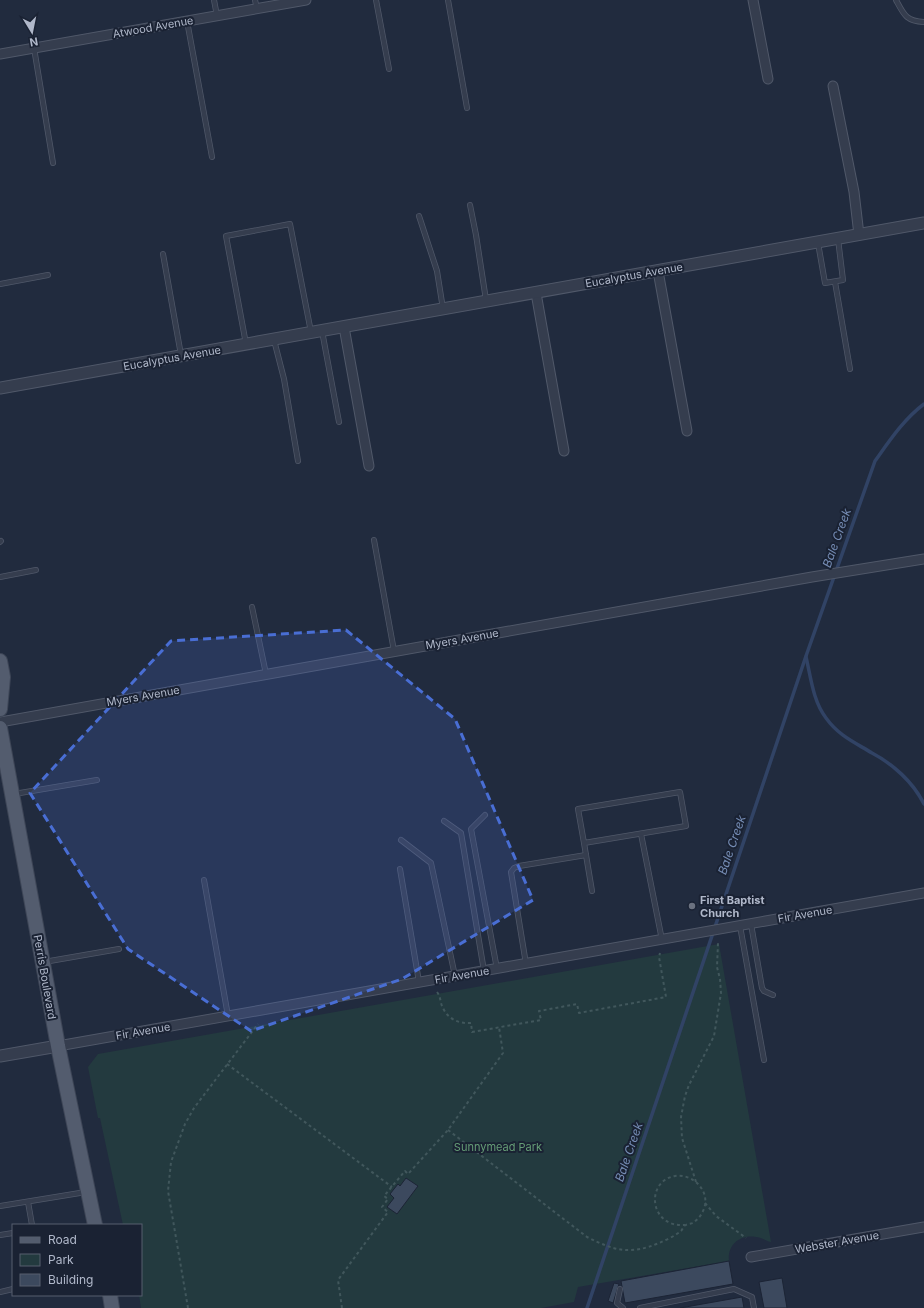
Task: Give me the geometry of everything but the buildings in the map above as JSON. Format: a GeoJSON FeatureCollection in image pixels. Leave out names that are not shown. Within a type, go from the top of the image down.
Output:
{"type":"FeatureCollection","features":[{"type":"Feature","properties":{"kind":"main road"},"geometry":{"type":"LineString","coordinates":[[0,661],[3,677],[0,709]]}},
{"type":"Feature","properties":{"kind":"main road","name":"Perris Boulevard"},"geometry":{"type":"LineString","coordinates":[[0,728],[58,1046],[95,1224]]}},
{"type":"Feature","properties":{"kind":"main road"},"geometry":{"type":"LineString","coordinates":[[110,1296],[112,1308]]}},
{"type":"Feature","properties":{"kind":"street","name":"Atwood Avenue"},"geometry":{"type":"LineString","coordinates":[[0,54],[218,16],[256,4],[306,0]]}},
{"type":"Feature","properties":{"kind":"street"},"geometry":{"type":"LineString","coordinates":[[753,0],[768,79]]}},
{"type":"Feature","properties":{"kind":"street"},"geometry":{"type":"LineString","coordinates":[[833,86],[854,192],[859,235]]}},
{"type":"Feature","properties":{"kind":"street","name":"Eucalyptus Avenue"},"geometry":{"type":"LineString","coordinates":[[0,388],[924,223]]}},
{"type":"Feature","properties":{"kind":"street"},"geometry":{"type":"LineString","coordinates":[[658,271],[687,431]]}},
{"type":"Feature","properties":{"kind":"street"},"geometry":{"type":"LineString","coordinates":[[536,293],[564,451]]}},
{"type":"Feature","properties":{"kind":"street"},"geometry":{"type":"LineString","coordinates":[[344,327],[369,466]]}},
{"type":"Feature","properties":{"kind":"street","name":"Myers Avenue"},"geometry":{"type":"LineString","coordinates":[[0,722],[850,570],[924,559]]}},
{"type":"Feature","properties":{"kind":"street","name":"Fir Avenue"},"geometry":{"type":"LineString","coordinates":[[0,1056],[924,893]]}},
{"type":"Feature","properties":{"kind":"street","name":"Webster Avenue"},"geometry":{"type":"LineString","coordinates":[[751,1257],[924,1227]]}},
{"type":"Feature","properties":{"kind":"lane"},"geometry":{"type":"LineString","coordinates":[[214,0],[218,16]]}},
{"type":"Feature","properties":{"kind":"lane"},"geometry":{"type":"LineString","coordinates":[[376,0],[389,69]]}},
{"type":"Feature","properties":{"kind":"lane"},"geometry":{"type":"LineString","coordinates":[[448,0],[467,108]]}},
{"type":"Feature","properties":{"kind":"lane"},"geometry":{"type":"LineString","coordinates":[[896,0],[903,14],[913,22],[924,22]]}},
{"type":"Feature","properties":{"kind":"lane"},"geometry":{"type":"LineString","coordinates":[[187,21],[212,157]]}},
{"type":"Feature","properties":{"kind":"lane"},"geometry":{"type":"LineString","coordinates":[[34,48],[53,163]]}},
{"type":"Feature","properties":{"kind":"lane"},"geometry":{"type":"LineString","coordinates":[[470,205],[486,302]]}},
{"type":"Feature","properties":{"kind":"lane"},"geometry":{"type":"LineString","coordinates":[[419,216],[437,271],[443,310]]}},
{"type":"Feature","properties":{"kind":"lane"},"geometry":{"type":"LineString","coordinates":[[246,345],[226,236],[262,229],[290,224],[311,333]]}},
{"type":"Feature","properties":{"kind":"lane"},"geometry":{"type":"LineString","coordinates":[[818,242],[825,283],[835,282],[843,280],[838,239]]}},
{"type":"Feature","properties":{"kind":"lane"},"geometry":{"type":"LineString","coordinates":[[163,254],[181,356]]}},
{"type":"Feature","properties":{"kind":"lane"},"geometry":{"type":"LineString","coordinates":[[0,284],[48,275]]}},
{"type":"Feature","properties":{"kind":"lane"},"geometry":{"type":"LineString","coordinates":[[835,282],[850,369]]}},
{"type":"Feature","properties":{"kind":"lane"},"geometry":{"type":"LineString","coordinates":[[322,331],[339,422]]}},
{"type":"Feature","properties":{"kind":"lane"},"geometry":{"type":"LineString","coordinates":[[274,340],[284,379],[298,461]]}},
{"type":"Feature","properties":{"kind":"lane"},"geometry":{"type":"LineString","coordinates":[[374,540],[394,651]]}},
{"type":"Feature","properties":{"kind":"lane"},"geometry":{"type":"LineString","coordinates":[[0,577],[36,570]]}},
{"type":"Feature","properties":{"kind":"lane"},"geometry":{"type":"LineString","coordinates":[[252,607],[266,674]]}},
{"type":"Feature","properties":{"kind":"lane"},"geometry":{"type":"LineString","coordinates":[[12,794],[97,780]]}},
{"type":"Feature","properties":{"kind":"lane"},"geometry":{"type":"LineString","coordinates":[[584,843],[686,826],[680,792],[578,809],[592,891]]}},
{"type":"Feature","properties":{"kind":"lane"},"geometry":{"type":"LineString","coordinates":[[485,815],[470,829],[497,969]]}},
{"type":"Feature","properties":{"kind":"lane"},"geometry":{"type":"LineString","coordinates":[[444,821],[461,833],[484,971]]}},
{"type":"Feature","properties":{"kind":"lane"},"geometry":{"type":"LineString","coordinates":[[641,834],[662,940]]}},
{"type":"Feature","properties":{"kind":"lane"},"geometry":{"type":"LineString","coordinates":[[401,840],[431,862],[455,976]]}},
{"type":"Feature","properties":{"kind":"lane"},"geometry":{"type":"LineString","coordinates":[[526,964],[511,872],[514,868],[519,866],[586,855]]}},
{"type":"Feature","properties":{"kind":"lane"},"geometry":{"type":"LineString","coordinates":[[400,869],[419,982]]}},
{"type":"Feature","properties":{"kind":"lane"},"geometry":{"type":"LineString","coordinates":[[204,880],[228,1016]]}},
{"type":"Feature","properties":{"kind":"lane"},"geometry":{"type":"LineString","coordinates":[[751,924],[762,988],[764,991],[774,995]]}},
{"type":"Feature","properties":{"kind":"lane"},"geometry":{"type":"LineString","coordinates":[[740,926],[764,1060]]}},
{"type":"Feature","properties":{"kind":"lane"},"geometry":{"type":"LineString","coordinates":[[42,962],[119,949]]}},
{"type":"Feature","properties":{"kind":"lane"},"geometry":{"type":"LineString","coordinates":[[0,1206],[88,1192]]}},
{"type":"Feature","properties":{"kind":"lane"},"geometry":{"type":"LineString","coordinates":[[28,1202],[32,1224]]}},
{"type":"Feature","properties":{"kind":"lane"},"geometry":{"type":"LineString","coordinates":[[0,1235],[12,1233]]}},
{"type":"Feature","properties":{"kind":"lane"},"geometry":{"type":"LineString","coordinates":[[0,1292],[12,1289]]}},
{"type":"Feature","properties":{"kind":"lane"},"geometry":{"type":"LineString","coordinates":[[620,1289],[617,1303],[623,1308]]}},
{"type":"Feature","properties":{"kind":"lane"},"geometry":{"type":"LineString","coordinates":[[640,1308],[734,1289],[752,1297],[754,1308]]}},
{"type":"Feature","properties":{"kind":"path"},"geometry":{"type":"LineString","coordinates":[[696,1182],[682,1138],[681,1117],[685,1096],[689,1085],[714,1036],[721,993],[720,979],[716,967],[718,943]]}},
{"type":"Feature","properties":{"kind":"path"},"geometry":{"type":"LineString","coordinates":[[437,992],[440,995],[443,1009],[447,1014],[456,1022],[471,1023],[472,1032],[541,1020],[539,1011],[577,1004],[579,1013],[666,997],[659,957],[660,953]]}},
{"type":"Feature","properties":{"kind":"path"},"geometry":{"type":"LineString","coordinates":[[188,1308],[168,1191],[171,1162],[185,1124],[194,1108],[258,1024]]}},
{"type":"Feature","properties":{"kind":"path"},"geometry":{"type":"LineString","coordinates":[[342,1308],[338,1280],[388,1212],[382,1207],[388,1199],[384,1196],[406,1172],[408,1174],[448,1130],[504,1053],[498,1027]]}},
{"type":"Feature","properties":{"kind":"path"},"geometry":{"type":"LineString","coordinates":[[227,1064],[392,1188]]}},
{"type":"Feature","properties":{"kind":"path"},"geometry":{"type":"LineString","coordinates":[[448,1130],[587,1237],[603,1244],[623,1250],[636,1250],[650,1247],[680,1232],[685,1225]]}},
{"type":"Feature","properties":{"kind":"path"},"geometry":{"type":"LineString","coordinates":[[705,1203],[703,1211],[699,1217],[693,1222],[678,1226],[663,1220],[658,1214],[655,1199],[657,1191],[666,1180],[674,1176],[689,1178],[696,1182],[701,1188],[705,1203],[716,1216],[746,1238]]}},
{"type":"Feature","properties":{"kind":"highlighted area"},"geometry":{"type":"Polygon","coordinates":[[[346,630],[455,719],[533,900],[402,979],[251,1031],[128,949],[30,793],[171,641],[346,630]]]}},
{"type":"Feature","properties":{"kind":"green space","name":"Sunnymead Park"},"geometry":{"type":"Polygon","coordinates":[[[719,944],[771,1242],[758,1237],[745,1237],[740,1239],[732,1246],[729,1261],[578,1287],[574,1302],[541,1308],[141,1308],[139,1296],[142,1296],[142,1224],[123,1224],[100,1118],[98,1118],[88,1067],[98,1054],[719,944]]]}},
{"type":"Feature","properties":{"kind":"waterway","name":"Bale Creek"},"geometry":{"type":"LineString","coordinates":[[587,1308],[806,656],[875,461],[904,423],[924,404]]}},
{"type":"Feature","properties":{"kind":"waterway"},"geometry":{"type":"LineString","coordinates":[[806,657],[815,697],[826,718],[836,730],[880,757],[902,774],[914,788],[924,804]]}},
{"type":"Feature","properties":{"kind":"place","name":"First Baptist Church"},"geometry":{"type":"Point","coordinates":[692,906]}}]}
